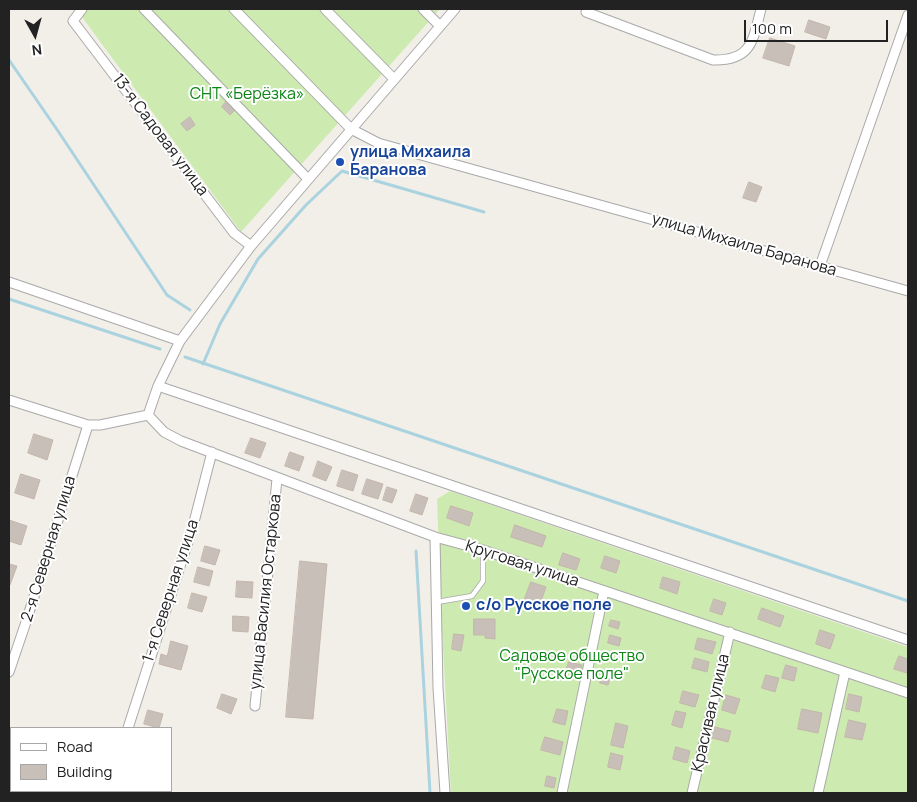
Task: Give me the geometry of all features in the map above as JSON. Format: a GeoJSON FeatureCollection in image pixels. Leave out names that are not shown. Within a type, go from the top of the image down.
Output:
{"type":"FeatureCollection","features":[{"type":"Feature","properties":{"kind":"street","name":"13-я Садовая улица"},"geometry":{"type":"LineString","coordinates":[[82,9],[73,21],[234,233],[250,246]]}},
{"type":"Feature","properties":{"kind":"street"},"geometry":{"type":"LineString","coordinates":[[144,9],[308,179]]}},
{"type":"Feature","properties":{"kind":"street","name":"улица Михаила Баранова"},"geometry":{"type":"LineString","coordinates":[[234,9],[351,129],[378,143],[908,291]]}},
{"type":"Feature","properties":{"kind":"street"},"geometry":{"type":"LineString","coordinates":[[325,9],[394,80]]}},
{"type":"Feature","properties":{"kind":"street"},"geometry":{"type":"LineString","coordinates":[[424,9],[440,26]]}},
{"type":"Feature","properties":{"kind":"street"},"geometry":{"type":"LineString","coordinates":[[9,400],[88,425],[100,425],[148,415],[158,386],[180,341],[250,246],[455,9]]}},
{"type":"Feature","properties":{"kind":"street"},"geometry":{"type":"LineString","coordinates":[[586,12],[713,60],[724,60],[737,57],[748,48],[762,9]]}},
{"type":"Feature","properties":{"kind":"street"},"geometry":{"type":"LineString","coordinates":[[820,266],[908,16]]}},
{"type":"Feature","properties":{"kind":"street"},"geometry":{"type":"LineString","coordinates":[[9,282],[180,341]]}},
{"type":"Feature","properties":{"kind":"street"},"geometry":{"type":"LineString","coordinates":[[158,386],[908,640]]}},
{"type":"Feature","properties":{"kind":"street","name":"Круговая улица"},"geometry":{"type":"LineString","coordinates":[[148,415],[164,432],[180,441],[435,537],[483,550],[908,693]]}},
{"type":"Feature","properties":{"kind":"street","name":"2-я Северная улица"},"geometry":{"type":"LineString","coordinates":[[9,672],[88,425]]}},
{"type":"Feature","properties":{"kind":"street","name":"1-я Северная улица"},"geometry":{"type":"LineString","coordinates":[[128,727],[192,526],[212,452]]}},
{"type":"Feature","properties":{"kind":"street","name":"улица Василия Остаркова"},"geometry":{"type":"LineString","coordinates":[[255,706],[277,479]]}},
{"type":"Feature","properties":{"kind":"street"},"geometry":{"type":"LineString","coordinates":[[435,537],[438,688],[445,793]]}},
{"type":"Feature","properties":{"kind":"street"},"geometry":{"type":"LineString","coordinates":[[562,793],[604,591]]}},
{"type":"Feature","properties":{"kind":"street","name":"Красивая улица"},"geometry":{"type":"LineString","coordinates":[[692,793],[730,632]]}},
{"type":"Feature","properties":{"kind":"street"},"geometry":{"type":"LineString","coordinates":[[818,793],[845,672]]}},
{"type":"Feature","properties":{"kind":"lane"},"geometry":{"type":"LineString","coordinates":[[436,602],[472,596],[483,581],[483,550]]}},
{"type":"Feature","properties":{"kind":"green space","name":"СНТ «Берёзка»"},"geometry":{"type":"Polygon","coordinates":[[[76,9],[440,9],[241,232],[76,9]]]}},
{"type":"Feature","properties":{"kind":"green space","name":"Садовое общество \"Русское поле\""},"geometry":{"type":"Polygon","coordinates":[[[450,491],[908,647],[908,793],[451,793],[437,499],[450,491]]]}},
{"type":"Feature","properties":{"kind":"building"},"geometry":{"type":"Polygon","coordinates":[[[809,20],[830,27],[826,39],[805,32],[809,20]]]}},
{"type":"Feature","properties":{"kind":"building"},"geometry":{"type":"Polygon","coordinates":[[[770,38],[795,46],[789,66],[763,58],[770,38]]]}},
{"type":"Feature","properties":{"kind":"building"},"geometry":{"type":"Polygon","coordinates":[[[228,99],[237,108],[230,115],[222,107],[228,99]]]}},
{"type":"Feature","properties":{"kind":"building"},"geometry":{"type":"Polygon","coordinates":[[[190,117],[195,125],[187,131],[181,124],[190,117]]]}},
{"type":"Feature","properties":{"kind":"building"},"geometry":{"type":"Polygon","coordinates":[[[749,182],[762,187],[756,202],[743,198],[749,182]]]}},
{"type":"Feature","properties":{"kind":"building"},"geometry":{"type":"Polygon","coordinates":[[[34,434],[53,440],[47,460],[28,453],[34,434]]]}},
{"type":"Feature","properties":{"kind":"building"},"geometry":{"type":"Polygon","coordinates":[[[251,438],[266,443],[260,458],[245,453],[251,438]]]}},
{"type":"Feature","properties":{"kind":"building"},"geometry":{"type":"Polygon","coordinates":[[[290,452],[304,457],[299,471],[285,466],[290,452]]]}},
{"type":"Feature","properties":{"kind":"building"},"geometry":{"type":"Polygon","coordinates":[[[318,461],[332,467],[326,481],[313,476],[318,461]]]}},
{"type":"Feature","properties":{"kind":"building"},"geometry":{"type":"Polygon","coordinates":[[[342,470],[358,475],[353,491],[337,486],[342,470]]]}},
{"type":"Feature","properties":{"kind":"building"},"geometry":{"type":"Polygon","coordinates":[[[21,474],[40,480],[34,499],[15,493],[21,474]]]}},
{"type":"Feature","properties":{"kind":"building"},"geometry":{"type":"Polygon","coordinates":[[[367,479],[383,484],[378,499],[362,494],[367,479]]]}},
{"type":"Feature","properties":{"kind":"building"},"geometry":{"type":"Polygon","coordinates":[[[387,487],[397,490],[392,503],[383,500],[387,487]]]}},
{"type":"Feature","properties":{"kind":"building"},"geometry":{"type":"Polygon","coordinates":[[[416,494],[428,498],[422,515],[410,511],[416,494]]]}},
{"type":"Feature","properties":{"kind":"building"},"geometry":{"type":"Polygon","coordinates":[[[451,506],[473,513],[469,526],[447,518],[451,506]]]}},
{"type":"Feature","properties":{"kind":"building"},"geometry":{"type":"Polygon","coordinates":[[[9,520],[27,526],[21,545],[9,541],[9,520]]]}},
{"type":"Feature","properties":{"kind":"building"},"geometry":{"type":"Polygon","coordinates":[[[515,525],[546,536],[542,547],[511,537],[515,525]]]}},
{"type":"Feature","properties":{"kind":"building"},"geometry":{"type":"Polygon","coordinates":[[[205,546],[220,550],[215,565],[201,561],[205,546]]]}},
{"type":"Feature","properties":{"kind":"building"},"geometry":{"type":"Polygon","coordinates":[[[563,553],[580,559],[576,570],[559,565],[563,553]]]}},
{"type":"Feature","properties":{"kind":"building"},"geometry":{"type":"Polygon","coordinates":[[[605,556],[620,561],[616,573],[601,568],[605,556]]]}},
{"type":"Feature","properties":{"kind":"building"},"geometry":{"type":"Polygon","coordinates":[[[300,561],[327,564],[313,719],[286,717],[300,561]]]}},
{"type":"Feature","properties":{"kind":"building"},"geometry":{"type":"Polygon","coordinates":[[[9,564],[17,566],[10,585],[9,585],[9,564]]]}},
{"type":"Feature","properties":{"kind":"building"},"geometry":{"type":"Polygon","coordinates":[[[198,567],[213,571],[209,586],[194,582],[198,567]]]}},
{"type":"Feature","properties":{"kind":"building"},"geometry":{"type":"Polygon","coordinates":[[[663,577],[680,582],[677,594],[660,588],[663,577]]]}},
{"type":"Feature","properties":{"kind":"building"},"geometry":{"type":"Polygon","coordinates":[[[237,581],[253,582],[252,598],[236,597],[237,581]]]}},
{"type":"Feature","properties":{"kind":"building"},"geometry":{"type":"Polygon","coordinates":[[[531,582],[546,587],[538,610],[523,604],[531,582]]]}},
{"type":"Feature","properties":{"kind":"building"},"geometry":{"type":"Polygon","coordinates":[[[192,593],[207,597],[202,612],[188,608],[192,593]]]}},
{"type":"Feature","properties":{"kind":"building"},"geometry":{"type":"Polygon","coordinates":[[[714,599],[726,603],[722,615],[710,611],[714,599]]]}},
{"type":"Feature","properties":{"kind":"building"},"geometry":{"type":"Polygon","coordinates":[[[762,608],[784,616],[780,627],[758,619],[762,608]]]}},
{"type":"Feature","properties":{"kind":"building"},"geometry":{"type":"Polygon","coordinates":[[[233,616],[249,617],[248,632],[233,631],[233,616]]]}},
{"type":"Feature","properties":{"kind":"building"},"geometry":{"type":"Polygon","coordinates":[[[474,619],[495,619],[495,639],[485,638],[485,635],[474,635],[474,619]]]}},
{"type":"Feature","properties":{"kind":"building"},"geometry":{"type":"Polygon","coordinates":[[[611,620],[620,622],[618,629],[609,626],[611,620]]]}},
{"type":"Feature","properties":{"kind":"building"},"geometry":{"type":"Polygon","coordinates":[[[820,630],[835,635],[830,649],[816,644],[820,630]]]}},
{"type":"Feature","properties":{"kind":"building"},"geometry":{"type":"Polygon","coordinates":[[[454,634],[464,635],[461,651],[452,649],[454,634]]]}},
{"type":"Feature","properties":{"kind":"building"},"geometry":{"type":"Polygon","coordinates":[[[610,635],[621,638],[619,646],[608,643],[610,635]]]}},
{"type":"Feature","properties":{"kind":"building"},"geometry":{"type":"Polygon","coordinates":[[[698,638],[716,642],[712,654],[695,649],[698,638]]]}},
{"type":"Feature","properties":{"kind":"building"},"geometry":{"type":"Polygon","coordinates":[[[171,641],[188,646],[181,670],[159,664],[161,654],[167,656],[171,641]]]}},
{"type":"Feature","properties":{"kind":"building"},"geometry":{"type":"Polygon","coordinates":[[[899,656],[908,659],[907,673],[894,669],[899,656]]]}},
{"type":"Feature","properties":{"kind":"building"},"geometry":{"type":"Polygon","coordinates":[[[695,658],[709,662],[707,672],[692,668],[695,658]]]}},
{"type":"Feature","properties":{"kind":"building"},"geometry":{"type":"Polygon","coordinates":[[[569,662],[582,665],[580,672],[567,668],[569,662]]]}},
{"type":"Feature","properties":{"kind":"building"},"geometry":{"type":"Polygon","coordinates":[[[786,665],[797,668],[794,681],[782,678],[786,665]]]}},
{"type":"Feature","properties":{"kind":"building"},"geometry":{"type":"Polygon","coordinates":[[[766,675],[779,678],[775,692],[762,688],[766,675]]]}},
{"type":"Feature","properties":{"kind":"building"},"geometry":{"type":"Polygon","coordinates":[[[601,676],[610,678],[608,685],[600,683],[601,676]]]}},
{"type":"Feature","properties":{"kind":"building"},"geometry":{"type":"Polygon","coordinates":[[[683,691],[699,695],[695,707],[680,703],[683,691]]]}},
{"type":"Feature","properties":{"kind":"building"},"geometry":{"type":"Polygon","coordinates":[[[222,694],[237,699],[231,714],[217,708],[222,694]]]}},
{"type":"Feature","properties":{"kind":"building"},"geometry":{"type":"Polygon","coordinates":[[[849,694],[862,697],[859,712],[846,709],[849,694]]]}},
{"type":"Feature","properties":{"kind":"building"},"geometry":{"type":"Polygon","coordinates":[[[726,695],[740,699],[735,714],[722,710],[726,695]]]}},
{"type":"Feature","properties":{"kind":"building"},"geometry":{"type":"Polygon","coordinates":[[[557,709],[568,711],[565,725],[553,722],[557,709]]]}},
{"type":"Feature","properties":{"kind":"building"},"geometry":{"type":"Polygon","coordinates":[[[802,709],[822,713],[818,733],[798,729],[802,709]]]}},
{"type":"Feature","properties":{"kind":"building"},"geometry":{"type":"Polygon","coordinates":[[[148,710],[163,714],[159,727],[144,724],[148,710]]]}},
{"type":"Feature","properties":{"kind":"building"},"geometry":{"type":"Polygon","coordinates":[[[676,711],[686,713],[682,728],[672,725],[676,711]]]}},
{"type":"Feature","properties":{"kind":"building"},"geometry":{"type":"Polygon","coordinates":[[[849,720],[866,724],[862,740],[845,737],[849,720]]]}},
{"type":"Feature","properties":{"kind":"building"},"geometry":{"type":"Polygon","coordinates":[[[616,723],[628,726],[623,748],[611,745],[616,723]]]}},
{"type":"Feature","properties":{"kind":"building"},"geometry":{"type":"Polygon","coordinates":[[[715,727],[731,731],[728,742],[712,738],[715,727]]]}},
{"type":"Feature","properties":{"kind":"building"},"geometry":{"type":"Polygon","coordinates":[[[545,737],[563,742],[560,755],[541,750],[545,737]]]}},
{"type":"Feature","properties":{"kind":"building"},"geometry":{"type":"Polygon","coordinates":[[[676,747],[690,751],[687,763],[673,759],[676,747]]]}},
{"type":"Feature","properties":{"kind":"building"},"geometry":{"type":"Polygon","coordinates":[[[611,753],[623,756],[620,770],[608,767],[611,753]]]}},
{"type":"Feature","properties":{"kind":"building"},"geometry":{"type":"Polygon","coordinates":[[[547,776],[556,778],[554,788],[545,786],[547,776]]]}},
{"type":"Feature","properties":{"kind":"building"},"geometry":{"type":"Polygon","coordinates":[[[20,792],[40,792],[40,793],[20,792]]]}},
{"type":"Feature","properties":{"kind":"waterway"},"geometry":{"type":"LineString","coordinates":[[9,60],[167,295],[190,310]]}},
{"type":"Feature","properties":{"kind":"waterway"},"geometry":{"type":"LineString","coordinates":[[203,364],[220,324],[258,259],[306,205],[342,171],[484,212]]}},
{"type":"Feature","properties":{"kind":"waterway"},"geometry":{"type":"LineString","coordinates":[[9,299],[160,349]]}},
{"type":"Feature","properties":{"kind":"waterway"},"geometry":{"type":"LineString","coordinates":[[185,357],[908,601]]}},
{"type":"Feature","properties":{"kind":"waterway"},"geometry":{"type":"LineString","coordinates":[[416,551],[430,793]]}},
{"type":"Feature","properties":{"kind":"place","name":"улица Михаила Баранова"},"geometry":{"type":"Point","coordinates":[340,162]}},
{"type":"Feature","properties":{"kind":"place","name":"с/о Русское поле"},"geometry":{"type":"Point","coordinates":[466,606]}}]}
